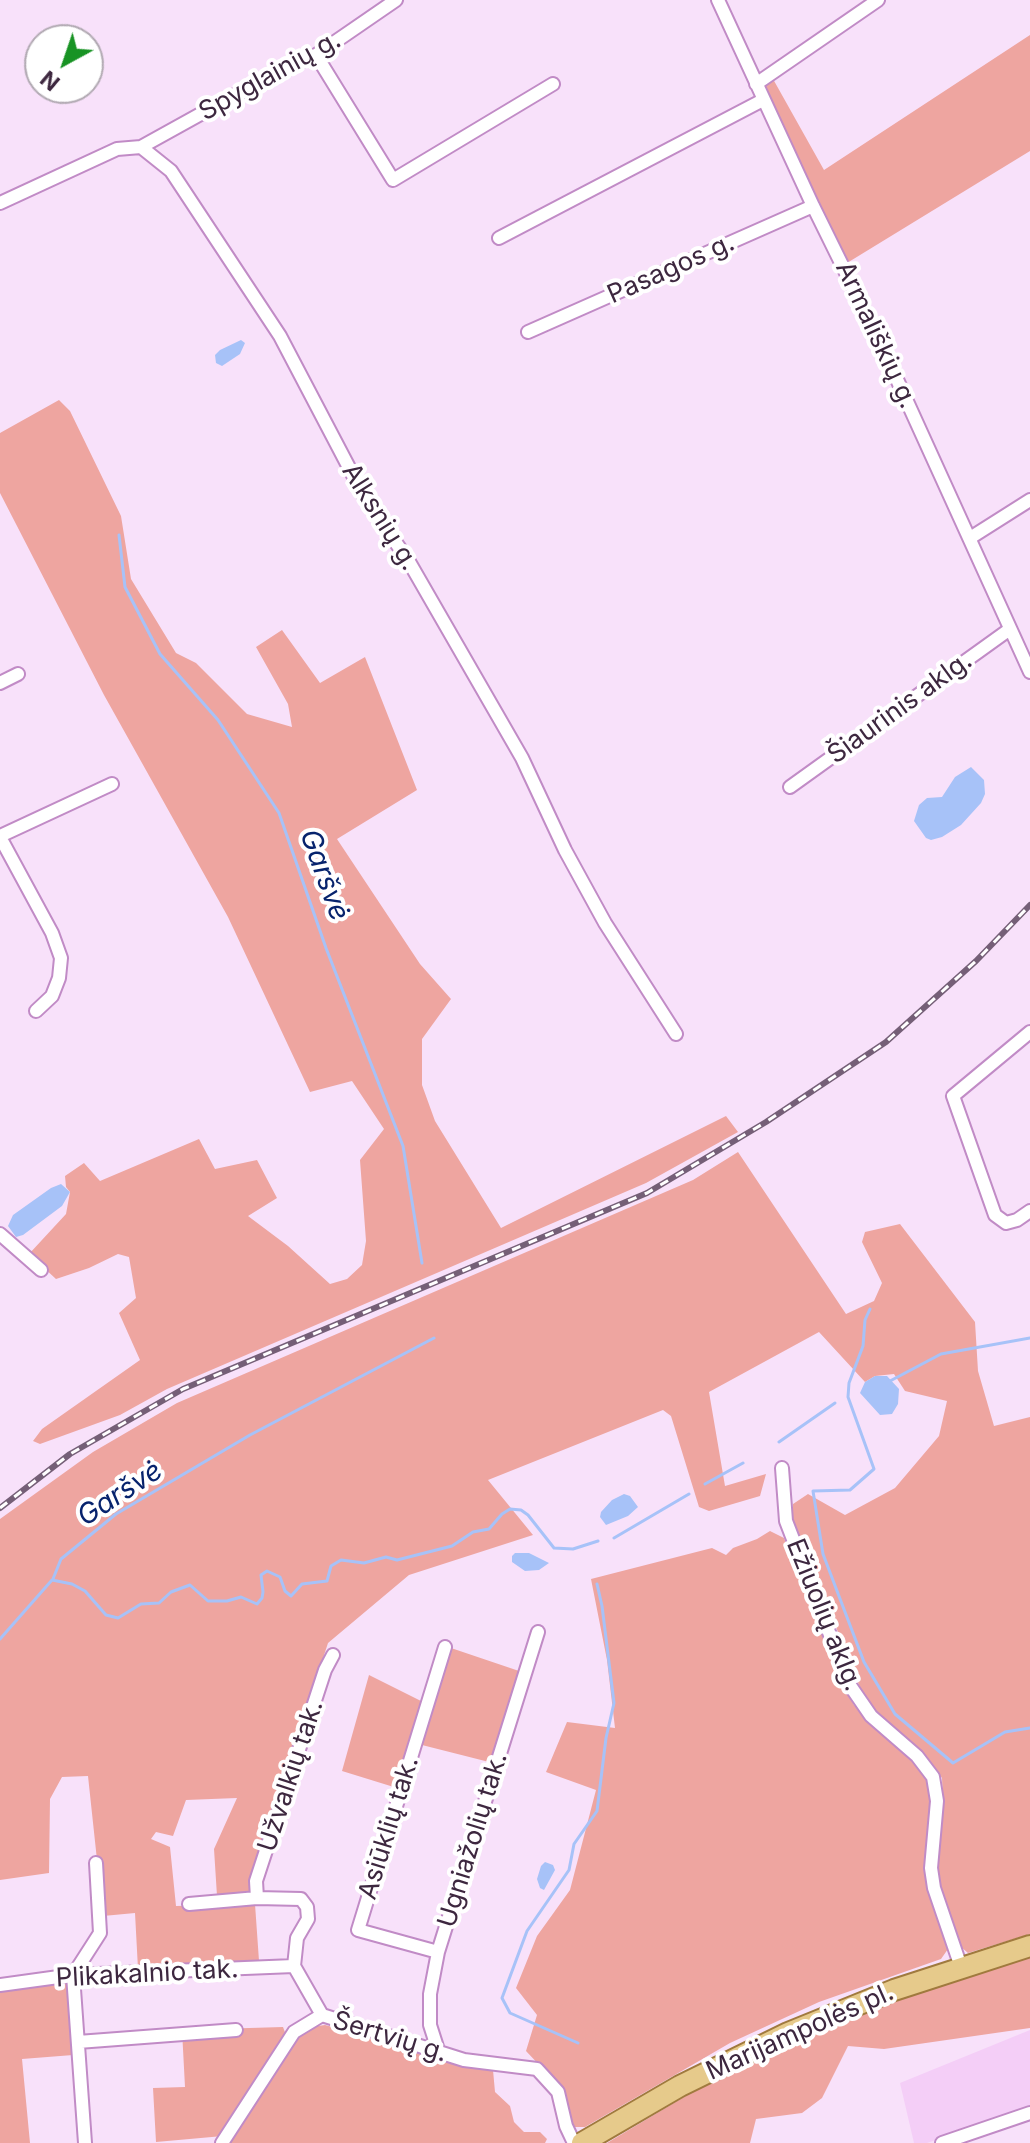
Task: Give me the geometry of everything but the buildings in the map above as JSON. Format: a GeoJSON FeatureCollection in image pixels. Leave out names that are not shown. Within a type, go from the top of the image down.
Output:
{"type":"FeatureCollection","features":[{"type":"Feature","properties":{"kind":"main road","name":"Marijampolės pl."},"geometry":{"type":"LineString","coordinates":[[582,2143],[680,2086],[753,2049],[845,2009],[1030,1946]]}},
{"type":"Feature","properties":{"kind":"street","name":"Spyglainių g."},"geometry":{"type":"LineString","coordinates":[[141,147],[271,75],[316,55],[396,0]]}},
{"type":"Feature","properties":{"kind":"street","name":"Armališkių g."},"geometry":{"type":"LineString","coordinates":[[718,0],[880,342],[1030,672]]}},
{"type":"Feature","properties":{"kind":"street"},"geometry":{"type":"LineString","coordinates":[[756,84],[878,0]]}},
{"type":"Feature","properties":{"kind":"street"},"geometry":{"type":"LineString","coordinates":[[316,55],[393,180],[553,84]]}},
{"type":"Feature","properties":{"kind":"street"},"geometry":{"type":"LineString","coordinates":[[499,238],[763,100]]}},
{"type":"Feature","properties":{"kind":"street"},"geometry":{"type":"LineString","coordinates":[[0,203],[117,149],[141,147]]}},
{"type":"Feature","properties":{"kind":"street","name":"Alksnių g."},"geometry":{"type":"LineString","coordinates":[[141,147],[171,171],[280,336],[366,500],[408,560],[522,758],[565,850],[605,923],[676,1034]]}},
{"type":"Feature","properties":{"kind":"street","name":"Pasagos g."},"geometry":{"type":"LineString","coordinates":[[528,332],[813,206]]}},
{"type":"Feature","properties":{"kind":"street"},"geometry":{"type":"LineString","coordinates":[[970,538],[1030,500]]}},
{"type":"Feature","properties":{"kind":"street","name":"Šiaurinis aklg."},"geometry":{"type":"LineString","coordinates":[[790,787],[1010,629]]}},
{"type":"Feature","properties":{"kind":"street"},"geometry":{"type":"LineString","coordinates":[[0,683],[18,674]]}},
{"type":"Feature","properties":{"kind":"street"},"geometry":{"type":"LineString","coordinates":[[36,1011],[52,996],[59,978],[61,958],[52,933],[0,837],[112,784]]}},
{"type":"Feature","properties":{"kind":"street"},"geometry":{"type":"LineString","coordinates":[[1030,1032],[953,1096],[995,1215],[1006,1223],[1030,1211]]}},
{"type":"Feature","properties":{"kind":"street"},"geometry":{"type":"LineString","coordinates":[[0,1234],[41,1270]]}},
{"type":"Feature","properties":{"kind":"street","name":"Ežiuolių aklg."},"geometry":{"type":"LineString","coordinates":[[782,1468],[786,1521],[849,1684],[871,1716],[917,1756],[933,1777],[937,1801],[931,1868],[934,1888],[961,1967]]}},
{"type":"Feature","properties":{"kind":"street","name":"Ugniažolių tak."},"geometry":{"type":"LineString","coordinates":[[438,2050],[430,2025],[430,1994],[438,1952],[538,1632]]}},
{"type":"Feature","properties":{"kind":"street","name":"Asiūklių tak."},"geometry":{"type":"LineString","coordinates":[[438,1952],[358,1930],[445,1647]]}},
{"type":"Feature","properties":{"kind":"street","name":"Užvalkių tak."},"geometry":{"type":"LineString","coordinates":[[257,1898],[256,1881],[325,1670],[333,1655]]}},
{"type":"Feature","properties":{"kind":"street"},"geometry":{"type":"LineString","coordinates":[[85,2143],[73,1975],[100,1933],[96,1863]]}},
{"type":"Feature","properties":{"kind":"street"},"geometry":{"type":"LineString","coordinates":[[189,1904],[257,1898],[301,1899],[307,1907],[308,1919],[297,1938],[294,1966],[322,2015]]}},
{"type":"Feature","properties":{"kind":"street","name":"Plikakalnio tak."},"geometry":{"type":"LineString","coordinates":[[0,1985],[73,1975],[294,1966]]}},
{"type":"Feature","properties":{"kind":"street","name":"Šertvių g."},"geometry":{"type":"LineString","coordinates":[[222,2143],[294,2032],[322,2015],[464,2060],[537,2069],[558,2092],[566,2126],[574,2143]]}},
{"type":"Feature","properties":{"kind":"street"},"geometry":{"type":"LineString","coordinates":[[78,2042],[236,2030]]}},
{"type":"Feature","properties":{"kind":"street"},"geometry":{"type":"LineString","coordinates":[[942,2143],[1030,2113]]}},
{"type":"Feature","properties":{"kind":"shaded area"},"geometry":{"type":"Polygon","coordinates":[[[1030,35],[1030,151],[847,263],[762,85],[773,79],[824,170],[1030,35]]]}},
{"type":"Feature","properties":{"kind":"shaded area"},"geometry":{"type":"Polygon","coordinates":[[[59,400],[70,411],[121,516],[131,579],[176,653],[196,663],[247,714],[292,727],[288,704],[256,647],[282,630],[320,683],[365,657],[417,790],[337,839],[420,964],[451,999],[422,1039],[422,1085],[435,1121],[501,1228],[726,1116],[738,1132],[646,1183],[167,1389],[120,1415],[40,1444],[33,1441],[42,1429],[140,1360],[119,1313],[136,1298],[129,1257],[118,1254],[56,1279],[29,1254],[66,1214],[70,1192],[65,1176],[84,1163],[100,1181],[199,1139],[215,1169],[257,1160],[277,1198],[248,1216],[288,1246],[330,1284],[347,1279],[362,1265],[366,1241],[360,1160],[384,1129],[352,1081],[310,1092],[228,917],[104,695],[0,493],[0,433],[59,400]]]}},
{"type":"Feature","properties":{"kind":"shaded area"},"geometry":{"type":"Polygon","coordinates":[[[738,1152],[846,1314],[874,1301],[882,1283],[862,1242],[865,1232],[900,1224],[975,1322],[978,1371],[994,1426],[1030,1417],[1030,1934],[968,1953],[961,1947],[940,1893],[936,1850],[943,1801],[942,1778],[921,1750],[882,1719],[865,1700],[793,1519],[793,1504],[808,1494],[845,1515],[895,1488],[939,1436],[947,1401],[905,1391],[894,1374],[875,1376],[865,1382],[819,1332],[709,1392],[725,1486],[766,1474],[760,1496],[709,1511],[699,1507],[671,1416],[663,1410],[488,1480],[533,1535],[409,1575],[328,1643],[252,1876],[249,1895],[217,1896],[214,1849],[237,1798],[186,1800],[173,1836],[156,1832],[151,1839],[170,1847],[176,1906],[255,1904],[259,1961],[138,1969],[135,1913],[103,1916],[88,1776],[62,1777],[50,1799],[49,1873],[0,1880],[0,1519],[93,1452],[177,1403],[693,1180],[738,1152]]]}},
{"type":"Feature","properties":{"kind":"shaded area"},"geometry":{"type":"Polygon","coordinates":[[[770,1531],[784,1538],[838,1676],[854,1705],[919,1767],[930,1785],[932,1803],[925,1852],[928,1890],[948,1949],[941,1959],[819,2002],[730,2043],[585,2127],[571,2127],[561,2088],[526,2051],[537,2015],[516,1988],[537,1936],[570,1890],[596,1790],[546,1772],[567,1722],[615,1728],[607,1660],[591,1579],[712,1548],[726,1555],[733,1548],[770,1531]]]}},
{"type":"Feature","properties":{"kind":"shaded area"},"geometry":{"type":"Polygon","coordinates":[[[451,1648],[522,1672],[493,1763],[422,1745],[451,1648]]]}},
{"type":"Feature","properties":{"kind":"shaded area"},"geometry":{"type":"Polygon","coordinates":[[[369,1675],[425,1703],[397,1788],[342,1771],[369,1675]]]}},
{"type":"Feature","properties":{"kind":"shaded area"},"geometry":{"type":"Polygon","coordinates":[[[1030,1957],[1030,2028],[884,2049],[848,2046],[822,2098],[802,2113],[756,2119],[750,2143],[607,2143],[719,2076],[885,2005],[1030,1957]]]}},
{"type":"Feature","properties":{"kind":"shaded area"},"geometry":{"type":"Polygon","coordinates":[[[66,1982],[73,2055],[22,2059],[30,2143],[0,2143],[0,1988],[66,1982]]]}},
{"type":"Feature","properties":{"kind":"shaded area"},"geometry":{"type":"Polygon","coordinates":[[[325,2025],[493,2070],[495,2092],[510,2106],[514,2122],[524,2132],[540,2132],[547,2139],[545,2143],[227,2143],[295,2037],[311,2027],[325,2025]]]}},
{"type":"Feature","properties":{"kind":"shaded area"},"geometry":{"type":"Polygon","coordinates":[[[283,2027],[286,2035],[223,2136],[156,2142],[153,2088],[185,2087],[182,2030],[283,2027]]]}},
{"type":"Feature","properties":{"kind":"shaded area"},"geometry":{"type":"Polygon","coordinates":[[[1030,2030],[1030,2107],[927,2143],[914,2143],[900,2083],[1030,2030]]]}},
{"type":"Feature","properties":{"kind":"water"},"geometry":{"type":"Polygon","coordinates":[[[241,340],[245,343],[240,354],[222,366],[216,363],[215,355],[220,350],[241,340]]]}},
{"type":"Feature","properties":{"kind":"water"},"geometry":{"type":"Polygon","coordinates":[[[971,767],[984,780],[985,794],[981,803],[961,825],[942,837],[926,838],[914,821],[919,805],[927,798],[942,797],[955,777],[971,767]]]}},
{"type":"Feature","properties":{"kind":"water"},"geometry":{"type":"Polygon","coordinates":[[[61,1184],[70,1192],[62,1206],[16,1237],[8,1226],[13,1215],[61,1184]]]}},
{"type":"Feature","properties":{"kind":"water"},"geometry":{"type":"Polygon","coordinates":[[[875,1376],[887,1376],[899,1389],[898,1404],[892,1414],[880,1415],[860,1393],[865,1382],[875,1376]]]}},
{"type":"Feature","properties":{"kind":"water"},"geometry":{"type":"Polygon","coordinates":[[[624,1494],[630,1496],[638,1507],[628,1516],[606,1525],[600,1517],[601,1512],[612,1500],[624,1494]]]}},
{"type":"Feature","properties":{"kind":"water"},"geometry":{"type":"Polygon","coordinates":[[[515,1553],[529,1553],[549,1563],[539,1570],[525,1571],[512,1562],[515,1553]]]}},
{"type":"Feature","properties":{"kind":"water"},"geometry":{"type":"Polygon","coordinates":[[[545,1862],[553,1865],[555,1870],[544,1890],[537,1879],[545,1862]]]}},
{"type":"Feature","properties":{"kind":"waterway","name":"Garšvė"},"geometry":{"type":"LineString","coordinates":[[119,535],[125,587],[160,654],[218,720],[279,813],[326,948],[403,1146],[422,1263]]}},
{"type":"Feature","properties":{"kind":"waterway"},"geometry":{"type":"LineString","coordinates":[[870,1309],[865,1320],[863,1346],[849,1383],[848,1397],[874,1469],[850,1490],[813,1491],[823,1554],[864,1662],[895,1714],[953,1763],[1005,1732],[1030,1728]]}},
{"type":"Feature","properties":{"kind":"waterway","name":"Garšvė"},"geometry":{"type":"LineString","coordinates":[[53,1579],[61,1559],[116,1514],[250,1435],[434,1338]]}},
{"type":"Feature","properties":{"kind":"waterway"},"geometry":{"type":"LineString","coordinates":[[890,1381],[941,1354],[1030,1338]]}},
{"type":"Feature","properties":{"kind":"waterway"},"geometry":{"type":"LineString","coordinates":[[779,1442],[835,1403]]}},
{"type":"Feature","properties":{"kind":"waterway"},"geometry":{"type":"LineString","coordinates":[[705,1484],[743,1463]]}},
{"type":"Feature","properties":{"kind":"waterway"},"geometry":{"type":"LineString","coordinates":[[614,1538],[689,1494]]}},
{"type":"Feature","properties":{"kind":"waterway"},"geometry":{"type":"LineString","coordinates":[[0,1639],[52,1580],[72,1584],[85,1591],[106,1615],[118,1618],[141,1604],[159,1603],[171,1592],[190,1585],[208,1601],[241,1597],[257,1604],[263,1592],[261,1575],[267,1571],[280,1577],[285,1591],[291,1596],[302,1584],[327,1581],[331,1566],[341,1560],[364,1563],[386,1557],[397,1560],[452,1546],[473,1532],[489,1529],[510,1509],[521,1510],[528,1515],[554,1548],[573,1549],[598,1541]]}},
{"type":"Feature","properties":{"kind":"waterway"},"geometry":{"type":"LineString","coordinates":[[578,2043],[510,2013],[502,1998],[527,1931],[569,1870],[574,1844],[597,1811],[606,1738],[614,1703],[597,1584]]}},
{"type":"Feature","properties":{"kind":"railway"},"geometry":{"type":"LineString","coordinates":[[0,1508],[70,1454],[183,1389],[647,1193],[766,1122],[886,1042],[976,961],[1030,905]]}}]}
